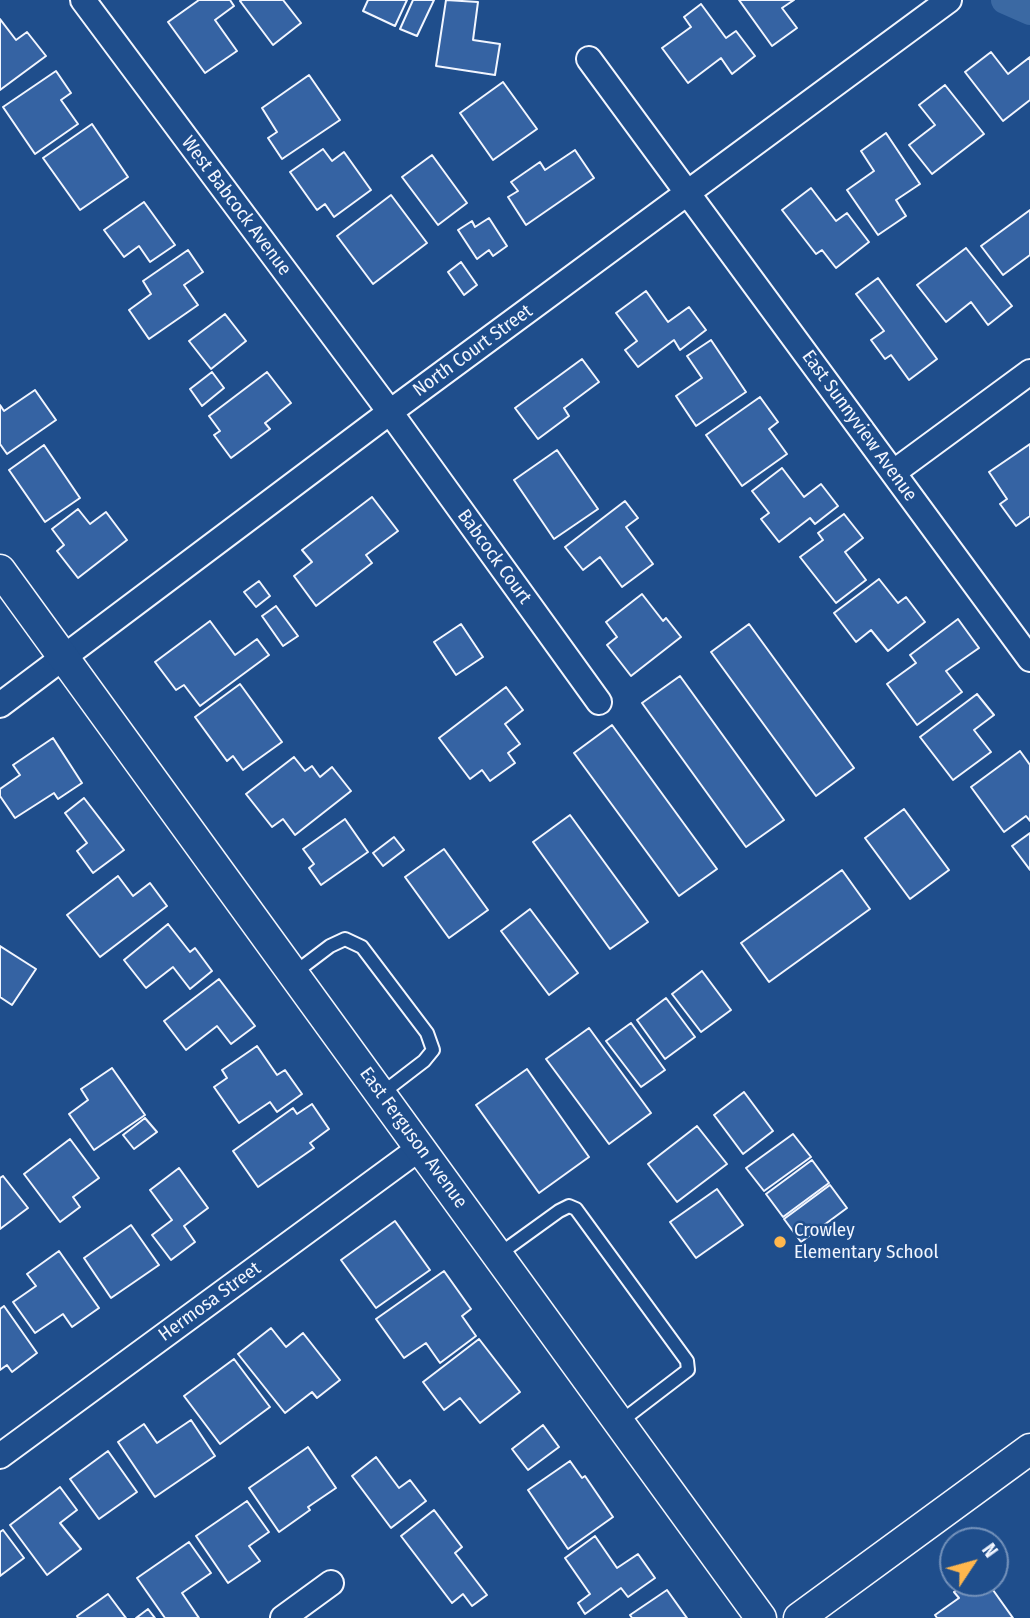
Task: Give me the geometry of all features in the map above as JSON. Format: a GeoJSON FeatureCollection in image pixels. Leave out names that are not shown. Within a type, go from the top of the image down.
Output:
{"type":"FeatureCollection","features":[{"type":"Feature","properties":{"kind":"street","name":"West Babcock Avenue"},"geometry":{"type":"LineString","coordinates":[[83,0],[390,412]]}},
{"type":"Feature","properties":{"kind":"street","name":"North Court Street"},"geometry":{"type":"LineString","coordinates":[[0,705],[390,412],[949,0]]}},
{"type":"Feature","properties":{"kind":"street","name":"East Sunnyview Avenue"},"geometry":{"type":"LineString","coordinates":[[589,59],[1030,659]]}},
{"type":"Feature","properties":{"kind":"street"},"geometry":{"type":"LineString","coordinates":[[894,472],[1030,372]]}},
{"type":"Feature","properties":{"kind":"street","name":"Babcock Court"},"geometry":{"type":"LineString","coordinates":[[390,412],[599,702]]}},
{"type":"Feature","properties":{"kind":"street","name":"East Ferguson Avenue"},"geometry":{"type":"LineString","coordinates":[[0,570],[761,1618]]}},
{"type":"Feature","properties":{"kind":"street","name":"Hermosa Street"},"geometry":{"type":"LineString","coordinates":[[0,1456],[420,1148]]}},
{"type":"Feature","properties":{"kind":"street"},"geometry":{"type":"LineString","coordinates":[[799,1618],[1030,1449]]}},
{"type":"Feature","properties":{"kind":"street"},"geometry":{"type":"LineString","coordinates":[[283,1618],[331,1583]]}},
{"type":"Feature","properties":{"kind":"lane"},"geometry":{"type":"LineString","coordinates":[[292,974],[330,946],[345,939],[362,947],[427,1032],[433,1051],[381,1095]]}},
{"type":"Feature","properties":{"kind":"lane"},"geometry":{"type":"LineString","coordinates":[[498,1255],[559,1211],[569,1206],[576,1209],[680,1350],[687,1361],[688,1370],[620,1422]]}},
{"type":"Feature","properties":{"kind":"building"},"geometry":{"type":"Polygon","coordinates":[[[199,0],[230,0],[234,6],[215,20],[237,51],[205,73],[168,22],[199,0]]]}},
{"type":"Feature","properties":{"kind":"building"},"geometry":{"type":"Polygon","coordinates":[[[283,0],[301,23],[273,45],[240,1],[283,0]]]}},
{"type":"Feature","properties":{"kind":"building"},"geometry":{"type":"Polygon","coordinates":[[[368,0],[407,0],[395,26],[363,11],[368,0]]]}},
{"type":"Feature","properties":{"kind":"building"},"geometry":{"type":"Polygon","coordinates":[[[413,0],[434,0],[417,36],[400,29],[413,0]]]}},
{"type":"Feature","properties":{"kind":"building"},"geometry":{"type":"Polygon","coordinates":[[[446,0],[478,2],[473,40],[500,44],[495,75],[436,66],[446,0]]]}},
{"type":"Feature","properties":{"kind":"building"},"geometry":{"type":"Polygon","coordinates":[[[739,0],[794,0],[782,8],[797,28],[772,46],[739,0]]]}},
{"type":"Feature","properties":{"kind":"building"},"geometry":{"type":"Polygon","coordinates":[[[701,4],[726,38],[736,31],[755,56],[732,74],[721,58],[688,83],[662,48],[691,27],[684,17],[701,4]]]}},
{"type":"Feature","properties":{"kind":"building"},"geometry":{"type":"Polygon","coordinates":[[[0,19],[16,40],[27,32],[46,56],[0,90],[0,19]]]}},
{"type":"Feature","properties":{"kind":"building"},"geometry":{"type":"Polygon","coordinates":[[[991,52],[1008,74],[1030,57],[1030,100],[1003,121],[965,72],[991,52]]]}},
{"type":"Feature","properties":{"kind":"building"},"geometry":{"type":"Polygon","coordinates":[[[56,71],[71,93],[61,100],[78,124],[35,154],[3,107],[56,71]]]}},
{"type":"Feature","properties":{"kind":"building"},"geometry":{"type":"Polygon","coordinates":[[[309,75],[340,120],[282,159],[268,138],[277,132],[262,108],[309,75]]]}},
{"type":"Feature","properties":{"kind":"building"},"geometry":{"type":"Polygon","coordinates":[[[503,82],[537,129],[493,160],[460,113],[503,82]]]}},
{"type":"Feature","properties":{"kind":"building"},"geometry":{"type":"Polygon","coordinates":[[[945,85],[984,134],[932,174],[909,145],[935,125],[919,105],[945,85]]]}},
{"type":"Feature","properties":{"kind":"building"},"geometry":{"type":"Polygon","coordinates":[[[92,124],[128,177],[80,210],[43,158],[92,124]]]}},
{"type":"Feature","properties":{"kind":"building"},"geometry":{"type":"Polygon","coordinates":[[[886,133],[920,184],[896,200],[906,216],[878,235],[847,190],[874,171],[861,151],[886,133]]]}},
{"type":"Feature","properties":{"kind":"building"},"geometry":{"type":"Polygon","coordinates":[[[323,149],[332,161],[344,152],[371,190],[334,217],[325,204],[317,210],[290,172],[323,149]]]}},
{"type":"Feature","properties":{"kind":"building"},"geometry":{"type":"Polygon","coordinates":[[[575,150],[594,178],[526,225],[508,197],[518,191],[511,182],[540,162],[545,170],[575,150]]]}},
{"type":"Feature","properties":{"kind":"building"},"geometry":{"type":"Polygon","coordinates":[[[432,155],[467,203],[438,225],[402,177],[432,155]]]}},
{"type":"Feature","properties":{"kind":"building"},"geometry":{"type":"Polygon","coordinates":[[[811,188],[836,221],[847,213],[869,242],[836,268],[822,250],[816,254],[782,210],[811,188]]]}},
{"type":"Feature","properties":{"kind":"building"},"geometry":{"type":"Polygon","coordinates":[[[391,195],[427,243],[373,284],[337,236],[391,195]]]}},
{"type":"Feature","properties":{"kind":"building"},"geometry":{"type":"Polygon","coordinates":[[[144,202],[175,245],[150,262],[139,246],[124,257],[104,230],[144,202]]]}},
{"type":"Feature","properties":{"kind":"building"},"geometry":{"type":"Polygon","coordinates":[[[1030,210],[1030,255],[1003,275],[981,246],[1030,210]]]}},
{"type":"Feature","properties":{"kind":"building"},"geometry":{"type":"Polygon","coordinates":[[[489,218],[507,246],[493,256],[489,250],[477,259],[458,230],[472,221],[475,227],[489,218]]]}},
{"type":"Feature","properties":{"kind":"building"},"geometry":{"type":"Polygon","coordinates":[[[966,248],[1012,306],[988,325],[971,302],[946,322],[917,285],[966,248]]]}},
{"type":"Feature","properties":{"kind":"building"},"geometry":{"type":"Polygon","coordinates":[[[188,250],[203,272],[184,285],[198,305],[149,339],[129,310],[151,294],[143,281],[188,250]]]}},
{"type":"Feature","properties":{"kind":"building"},"geometry":{"type":"Polygon","coordinates":[[[461,262],[477,285],[464,295],[448,272],[461,262]]]}},
{"type":"Feature","properties":{"kind":"building"},"geometry":{"type":"Polygon","coordinates":[[[878,278],[937,359],[909,380],[891,355],[885,359],[871,340],[884,331],[856,294],[878,278]]]}},
{"type":"Feature","properties":{"kind":"building"},"geometry":{"type":"Polygon","coordinates":[[[646,291],[668,322],[689,307],[706,330],[680,350],[674,340],[638,367],[625,350],[637,341],[616,313],[646,291]]]}},
{"type":"Feature","properties":{"kind":"building"},"geometry":{"type":"Polygon","coordinates":[[[225,314],[246,341],[211,369],[189,341],[225,314]]]}},
{"type":"Feature","properties":{"kind":"building"},"geometry":{"type":"Polygon","coordinates":[[[711,340],[746,392],[696,426],[676,396],[702,378],[687,356],[711,340]]]}},
{"type":"Feature","properties":{"kind":"building"},"geometry":{"type":"Polygon","coordinates":[[[582,359],[599,382],[564,408],[569,416],[538,439],[515,408],[582,359]]]}},
{"type":"Feature","properties":{"kind":"building"},"geometry":{"type":"Polygon","coordinates":[[[212,372],[224,388],[202,406],[190,389],[212,372]]]}},
{"type":"Feature","properties":{"kind":"building"},"geometry":{"type":"Polygon","coordinates":[[[267,372],[291,403],[265,423],[270,429],[231,458],[214,435],[220,431],[209,416],[267,372]]]}},
{"type":"Feature","properties":{"kind":"building"},"geometry":{"type":"Polygon","coordinates":[[[35,390],[56,420],[7,454],[0,444],[0,405],[4,411],[35,390]]]}},
{"type":"Feature","properties":{"kind":"building"},"geometry":{"type":"Polygon","coordinates":[[[760,397],[778,422],[769,429],[787,454],[742,486],[706,435],[760,397]]]}},
{"type":"Feature","properties":{"kind":"building"},"geometry":{"type":"Polygon","coordinates":[[[1030,444],[1030,516],[1016,526],[1000,504],[1007,499],[989,472],[1030,444]]]}},
{"type":"Feature","properties":{"kind":"building"},"geometry":{"type":"Polygon","coordinates":[[[44,445],[80,498],[45,522],[9,470],[44,445]]]}},
{"type":"Feature","properties":{"kind":"building"},"geometry":{"type":"Polygon","coordinates":[[[557,450],[598,509],[554,539],[514,480],[557,450]]]}},
{"type":"Feature","properties":{"kind":"building"},"geometry":{"type":"Polygon","coordinates":[[[782,468],[804,497],[821,484],[838,506],[815,524],[810,518],[779,542],[761,519],[769,513],[752,491],[782,468]]]}},
{"type":"Feature","properties":{"kind":"building"},"geometry":{"type":"Polygon","coordinates":[[[372,497],[398,531],[366,555],[372,563],[316,606],[294,576],[312,562],[302,550],[372,497]]]}},
{"type":"Feature","properties":{"kind":"building"},"geometry":{"type":"Polygon","coordinates":[[[625,501],[638,518],[626,527],[653,564],[622,587],[600,557],[583,570],[565,547],[625,501]]]}},
{"type":"Feature","properties":{"kind":"building"},"geometry":{"type":"Polygon","coordinates":[[[78,509],[90,524],[106,512],[127,540],[78,578],[57,551],[64,545],[52,529],[78,509]]]}},
{"type":"Feature","properties":{"kind":"building"},"geometry":{"type":"Polygon","coordinates":[[[844,514],[863,538],[845,552],[866,580],[836,603],[800,557],[823,540],[818,533],[844,514]]]}},
{"type":"Feature","properties":{"kind":"building"},"geometry":{"type":"Polygon","coordinates":[[[879,579],[898,603],[906,597],[925,622],[888,651],[871,630],[856,642],[834,613],[879,579]]]}},
{"type":"Feature","properties":{"kind":"building"},"geometry":{"type":"Polygon","coordinates":[[[259,581],[270,596],[256,607],[244,592],[259,581]]]}},
{"type":"Feature","properties":{"kind":"building"},"geometry":{"type":"Polygon","coordinates":[[[642,594],[663,621],[666,618],[681,637],[631,676],[607,645],[617,637],[606,622],[642,594]]]}},
{"type":"Feature","properties":{"kind":"building"},"geometry":{"type":"Polygon","coordinates":[[[276,606],[298,636],[283,646],[262,616],[276,606]]]}},
{"type":"Feature","properties":{"kind":"building"},"geometry":{"type":"Polygon","coordinates":[[[958,619],[979,648],[946,671],[962,692],[917,725],[887,684],[916,663],[910,655],[958,619]]]}},
{"type":"Feature","properties":{"kind":"building"},"geometry":{"type":"Polygon","coordinates":[[[210,621],[235,655],[257,639],[269,655],[200,706],[184,685],[176,690],[155,662],[210,621]]]}},
{"type":"Feature","properties":{"kind":"building"},"geometry":{"type":"Polygon","coordinates":[[[461,624],[483,657],[456,675],[434,642],[461,624]]]}},
{"type":"Feature","properties":{"kind":"building"},"geometry":{"type":"Polygon","coordinates":[[[749,624],[854,768],[816,796],[711,652],[749,624]]]}},
{"type":"Feature","properties":{"kind":"building"},"geometry":{"type":"Polygon","coordinates":[[[680,676],[784,820],[746,847],[642,703],[680,676]]]}},
{"type":"Feature","properties":{"kind":"building"},"geometry":{"type":"Polygon","coordinates":[[[240,684],[282,742],[243,770],[233,756],[227,761],[195,717],[240,684]]]}},
{"type":"Feature","properties":{"kind":"building"},"geometry":{"type":"Polygon","coordinates":[[[506,687],[523,710],[505,724],[520,744],[508,753],[515,763],[490,781],[482,770],[470,779],[439,738],[506,687]]]}},
{"type":"Feature","properties":{"kind":"building"},"geometry":{"type":"Polygon","coordinates":[[[977,694],[994,715],[974,730],[991,752],[953,780],[920,737],[977,694]]]}},
{"type":"Feature","properties":{"kind":"building"},"geometry":{"type":"Polygon","coordinates":[[[612,725],[717,869],[679,896],[574,753],[612,725]]]}},
{"type":"Feature","properties":{"kind":"building"},"geometry":{"type":"Polygon","coordinates":[[[53,738],[82,783],[58,799],[54,793],[15,818],[0,796],[0,789],[20,775],[13,765],[53,738]]]}},
{"type":"Feature","properties":{"kind":"building"},"geometry":{"type":"Polygon","coordinates":[[[1020,751],[1030,765],[1030,821],[1026,816],[1004,832],[971,787],[1020,751]]]}},
{"type":"Feature","properties":{"kind":"building"},"geometry":{"type":"Polygon","coordinates":[[[294,757],[305,771],[312,766],[320,777],[332,767],[351,791],[295,835],[283,819],[272,827],[246,794],[294,757]]]}},
{"type":"Feature","properties":{"kind":"building"},"geometry":{"type":"Polygon","coordinates":[[[84,798],[124,850],[93,873],[77,851],[87,843],[65,813],[84,798]]]}},
{"type":"Feature","properties":{"kind":"building"},"geometry":{"type":"Polygon","coordinates":[[[904,809],[949,870],[910,899],[865,838],[904,809]]]}},
{"type":"Feature","properties":{"kind":"building"},"geometry":{"type":"Polygon","coordinates":[[[570,815],[648,922],[610,949],[533,842],[570,815]]]}},
{"type":"Feature","properties":{"kind":"building"},"geometry":{"type":"Polygon","coordinates":[[[345,819],[368,852],[321,885],[309,868],[314,864],[303,849],[345,819]]]}},
{"type":"Feature","properties":{"kind":"building"},"geometry":{"type":"Polygon","coordinates":[[[1030,833],[1030,870],[1012,846],[1030,833]]]}},
{"type":"Feature","properties":{"kind":"building"},"geometry":{"type":"Polygon","coordinates":[[[394,837],[404,850],[383,866],[373,853],[394,837]]]}},
{"type":"Feature","properties":{"kind":"building"},"geometry":{"type":"Polygon","coordinates":[[[444,849],[488,910],[449,938],[405,877],[444,849]]]}},
{"type":"Feature","properties":{"kind":"building"},"geometry":{"type":"Polygon","coordinates":[[[842,870],[870,909],[769,982],[741,943],[842,870]]]}},
{"type":"Feature","properties":{"kind":"building"},"geometry":{"type":"Polygon","coordinates":[[[118,876],[133,896],[150,883],[167,906],[100,957],[67,915],[118,876]]]}},
{"type":"Feature","properties":{"kind":"building"},"geometry":{"type":"Polygon","coordinates":[[[530,909],[578,973],[549,995],[501,931],[530,909]]]}},
{"type":"Feature","properties":{"kind":"building"},"geometry":{"type":"Polygon","coordinates":[[[168,924],[190,952],[195,948],[212,971],[190,989],[173,967],[146,988],[124,960],[168,924]]]}},
{"type":"Feature","properties":{"kind":"building"},"geometry":{"type":"Polygon","coordinates":[[[0,946],[36,969],[12,1005],[0,997],[0,946]]]}},
{"type":"Feature","properties":{"kind":"building"},"geometry":{"type":"Polygon","coordinates":[[[702,971],[731,1010],[701,1032],[672,994],[702,971]]]}},
{"type":"Feature","properties":{"kind":"building"},"geometry":{"type":"Polygon","coordinates":[[[219,979],[255,1026],[231,1044],[217,1026],[186,1050],[164,1021],[219,979]]]}},
{"type":"Feature","properties":{"kind":"building"},"geometry":{"type":"Polygon","coordinates":[[[666,998],[695,1037],[665,1059],[637,1020],[666,998]]]}},
{"type":"Feature","properties":{"kind":"building"},"geometry":{"type":"Polygon","coordinates":[[[631,1023],[665,1070],[641,1087],[606,1041],[631,1023]]]}},
{"type":"Feature","properties":{"kind":"building"},"geometry":{"type":"Polygon","coordinates":[[[589,1028],[651,1113],[609,1144],[546,1059],[589,1028]]]}},
{"type":"Feature","properties":{"kind":"building"},"geometry":{"type":"Polygon","coordinates":[[[257,1046],[277,1075],[285,1070],[302,1094],[277,1112],[270,1102],[239,1123],[214,1087],[227,1078],[222,1070],[257,1046]]]}},
{"type":"Feature","properties":{"kind":"building"},"geometry":{"type":"Polygon","coordinates":[[[112,1068],[145,1115],[94,1150],[69,1114],[88,1100],[81,1089],[112,1068]]]}},
{"type":"Feature","properties":{"kind":"building"},"geometry":{"type":"Polygon","coordinates":[[[527,1069],[589,1157],[539,1193],[476,1105],[527,1069]]]}},
{"type":"Feature","properties":{"kind":"building"},"geometry":{"type":"Polygon","coordinates":[[[744,1092],[773,1131],[743,1154],[714,1115],[744,1092]]]}},
{"type":"Feature","properties":{"kind":"building"},"geometry":{"type":"Polygon","coordinates":[[[312,1104],[329,1129],[310,1143],[314,1148],[258,1187],[233,1151],[293,1108],[297,1114],[312,1104]]]}},
{"type":"Feature","properties":{"kind":"building"},"geometry":{"type":"Polygon","coordinates":[[[145,1118],[157,1132],[134,1149],[123,1135],[145,1118]]]}},
{"type":"Feature","properties":{"kind":"building"},"geometry":{"type":"Polygon","coordinates":[[[697,1126],[727,1164],[677,1202],[648,1164],[697,1126]]]}},
{"type":"Feature","properties":{"kind":"building"},"geometry":{"type":"Polygon","coordinates":[[[793,1134],[811,1157],[764,1191],[746,1168],[793,1134]]]}},
{"type":"Feature","properties":{"kind":"building"},"geometry":{"type":"Polygon","coordinates":[[[70,1139],[99,1178],[73,1197],[80,1207],[60,1222],[24,1174],[70,1139]]]}},
{"type":"Feature","properties":{"kind":"building"},"geometry":{"type":"Polygon","coordinates":[[[812,1160],[829,1183],[783,1217],[766,1194],[812,1160]]]}},
{"type":"Feature","properties":{"kind":"building"},"geometry":{"type":"Polygon","coordinates":[[[179,1168],[208,1208],[184,1226],[195,1242],[171,1260],[152,1235],[172,1220],[150,1190],[179,1168]]]}},
{"type":"Feature","properties":{"kind":"building"},"geometry":{"type":"Polygon","coordinates":[[[3,1176],[28,1208],[0,1229],[0,1178],[3,1176]]]}},
{"type":"Feature","properties":{"kind":"building"},"geometry":{"type":"Polygon","coordinates":[[[830,1185],[847,1208],[801,1242],[784,1219],[830,1185]]]}},
{"type":"Feature","properties":{"kind":"building"},"geometry":{"type":"Polygon","coordinates":[[[717,1189],[743,1225],[696,1258],[670,1222],[717,1189]]]}},
{"type":"Feature","properties":{"kind":"building"},"geometry":{"type":"Polygon","coordinates":[[[395,1221],[430,1270],[376,1308],[341,1260],[395,1221]]]}},
{"type":"Feature","properties":{"kind":"building"},"geometry":{"type":"Polygon","coordinates":[[[131,1225],[159,1265],[111,1298],[84,1258],[131,1225]]]}},
{"type":"Feature","properties":{"kind":"building"},"geometry":{"type":"Polygon","coordinates":[[[59,1251],[99,1308],[72,1327],[63,1314],[35,1333],[13,1302],[36,1286],[27,1274],[59,1251]]]}},
{"type":"Feature","properties":{"kind":"building"},"geometry":{"type":"Polygon","coordinates":[[[444,1271],[471,1309],[462,1316],[476,1336],[440,1363],[426,1343],[404,1358],[376,1319],[444,1271]]]}},
{"type":"Feature","properties":{"kind":"building"},"geometry":{"type":"Polygon","coordinates":[[[4,1306],[37,1353],[12,1372],[7,1365],[0,1370],[0,1309],[4,1306]]]}},
{"type":"Feature","properties":{"kind":"building"},"geometry":{"type":"Polygon","coordinates":[[[271,1328],[286,1347],[303,1333],[340,1380],[317,1398],[312,1392],[285,1413],[238,1354],[271,1328]]]}},
{"type":"Feature","properties":{"kind":"building"},"geometry":{"type":"Polygon","coordinates":[[[479,1339],[520,1392],[480,1423],[460,1398],[444,1410],[423,1382],[479,1339]]]}},
{"type":"Feature","properties":{"kind":"building"},"geometry":{"type":"Polygon","coordinates":[[[234,1359],[270,1407],[220,1444],[184,1396],[234,1359]]]}},
{"type":"Feature","properties":{"kind":"building"},"geometry":{"type":"Polygon","coordinates":[[[191,1420],[215,1456],[155,1497],[118,1442],[144,1424],[157,1443],[191,1420]]]}},
{"type":"Feature","properties":{"kind":"building"},"geometry":{"type":"Polygon","coordinates":[[[543,1425],[559,1447],[528,1470],[512,1449],[543,1425]]]}},
{"type":"Feature","properties":{"kind":"building"},"geometry":{"type":"Polygon","coordinates":[[[308,1447],[336,1488],[279,1532],[249,1488],[308,1447]]]}},
{"type":"Feature","properties":{"kind":"building"},"geometry":{"type":"Polygon","coordinates":[[[108,1451],[137,1492],[99,1519],[70,1479],[108,1451]]]}},
{"type":"Feature","properties":{"kind":"building"},"geometry":{"type":"Polygon","coordinates":[[[376,1457],[399,1488],[410,1480],[426,1501],[391,1528],[352,1476],[376,1457]]]}},
{"type":"Feature","properties":{"kind":"building"},"geometry":{"type":"Polygon","coordinates":[[[570,1461],[582,1478],[585,1476],[613,1517],[568,1549],[528,1490],[570,1461]]]}},
{"type":"Feature","properties":{"kind":"building"},"geometry":{"type":"Polygon","coordinates":[[[60,1487],[77,1510],[60,1523],[81,1549],[47,1575],[10,1525],[60,1487]]]}},
{"type":"Feature","properties":{"kind":"building"},"geometry":{"type":"Polygon","coordinates":[[[247,1501],[269,1532],[249,1546],[260,1561],[228,1583],[196,1536],[247,1501]]]}},
{"type":"Feature","properties":{"kind":"building"},"geometry":{"type":"Polygon","coordinates":[[[434,1510],[462,1547],[455,1553],[487,1595],[472,1606],[463,1594],[452,1603],[401,1536],[434,1510]]]}},
{"type":"Feature","properties":{"kind":"building"},"geometry":{"type":"Polygon","coordinates":[[[3,1530],[24,1558],[0,1576],[0,1532],[3,1530]]]}},
{"type":"Feature","properties":{"kind":"building"},"geometry":{"type":"Polygon","coordinates":[[[595,1536],[617,1568],[638,1554],[655,1578],[628,1597],[621,1588],[585,1614],[578,1603],[590,1594],[565,1558],[595,1536]]]}},
{"type":"Feature","properties":{"kind":"building"},"geometry":{"type":"Polygon","coordinates":[[[189,1542],[211,1573],[182,1593],[199,1618],[165,1618],[137,1578],[189,1542]]]}},
{"type":"Feature","properties":{"kind":"building"},"geometry":{"type":"Polygon","coordinates":[[[667,1590],[687,1618],[632,1618],[630,1615],[667,1590]]]}},
{"type":"Feature","properties":{"kind":"building"},"geometry":{"type":"Polygon","coordinates":[[[108,1594],[126,1618],[78,1618],[77,1616],[108,1594]]]}},
{"type":"Feature","properties":{"kind":"building"},"geometry":{"type":"Polygon","coordinates":[[[998,1597],[1013,1618],[937,1618],[935,1615],[959,1598],[998,1597]]]}},
{"type":"Feature","properties":{"kind":"building"},"geometry":{"type":"Polygon","coordinates":[[[148,1609],[155,1618],[136,1618],[148,1609]]]}},
{"type":"Feature","properties":{"kind":"waterway"},"geometry":{"type":"LineString","coordinates":[[1005,0],[1030,11]]}},
{"type":"Feature","properties":{"kind":"place","name":"Crowley Elementary School"},"geometry":{"type":"Point","coordinates":[780,1242]}}]}
